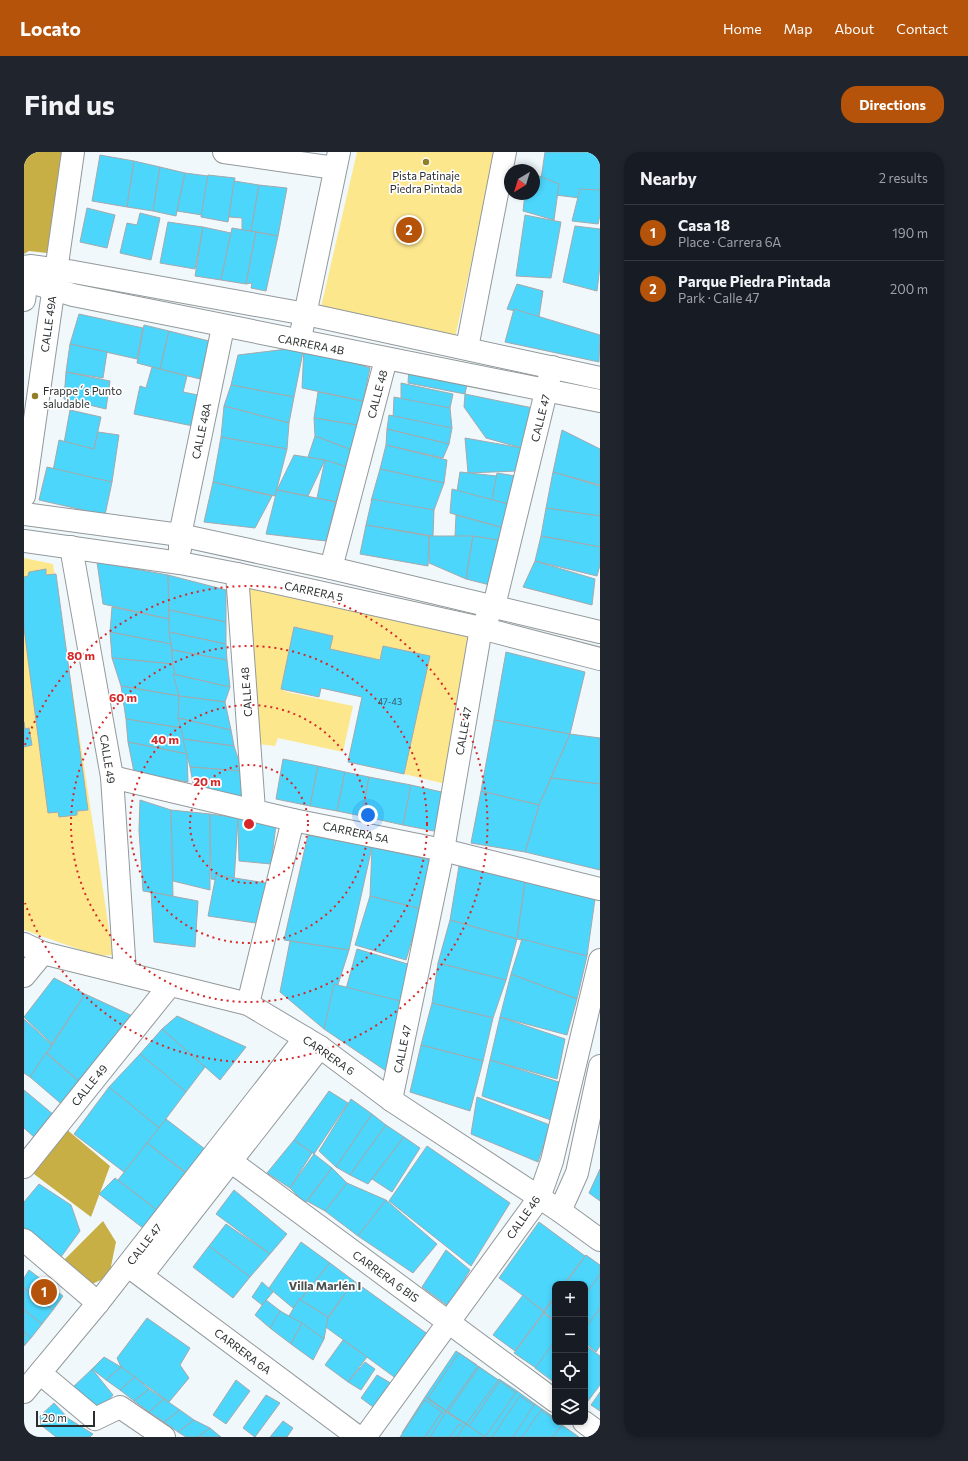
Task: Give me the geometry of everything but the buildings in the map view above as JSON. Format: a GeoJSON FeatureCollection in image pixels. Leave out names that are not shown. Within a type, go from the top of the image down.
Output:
{"type":"FeatureCollection","features":[{"type":"Feature","properties":{"kind":"street","name":"CALLE 49A"},"geometry":{"type":"LineString","coordinates":[[24,496],[73,152]]}},
{"type":"Feature","properties":{"kind":"street"},"geometry":{"type":"LineString","coordinates":[[224,152],[337,160],[306,314],[299,341]]}},
{"type":"Feature","properties":{"kind":"street"},"geometry":{"type":"LineString","coordinates":[[467,348],[505,152]]}},
{"type":"Feature","properties":{"kind":"street","name":"CARRERA 4B"},"geometry":{"type":"LineString","coordinates":[[26,279],[56,269],[306,314],[600,378]]}},
{"type":"Feature","properties":{"kind":"street","name":"CARRERA 4B"},"geometry":{"type":"LineString","coordinates":[[26,279],[53,290],[223,327],[547,389],[600,401]]}},
{"type":"Feature","properties":{"kind":"street","name":"CALLE 48A"},"geometry":{"type":"LineString","coordinates":[[180,563],[180,535],[223,327]]}},
{"type":"Feature","properties":{"kind":"street","name":"CALLE 48"},"geometry":{"type":"LineString","coordinates":[[331,568],[386,359]]}},
{"type":"Feature","properties":{"kind":"street","name":"CALLE 47"},"geometry":{"type":"LineString","coordinates":[[391,1100],[443,850],[481,628],[494,606],[552,367]]}},
{"type":"Feature","properties":{"kind":"street"},"geometry":{"type":"LineString","coordinates":[[24,514],[180,535],[331,568],[600,632]]}},
{"type":"Feature","properties":{"kind":"street","name":"CARRERA 5"},"geometry":{"type":"LineString","coordinates":[[24,541],[180,563],[238,574],[481,628],[600,659]]}},
{"type":"Feature","properties":{"kind":"street","name":"CALLE 49"},"geometry":{"type":"LineString","coordinates":[[71,547],[112,777],[125,973]]}},
{"type":"Feature","properties":{"kind":"street","name":"CALLE 48"},"geometry":{"type":"LineString","coordinates":[[238,574],[254,810]]}},
{"type":"Feature","properties":{"kind":"street","name":"CARRERA 5A"},"geometry":{"type":"LineString","coordinates":[[112,777],[293,820],[443,850],[600,889]]}},
{"type":"Feature","properties":{"kind":"street"},"geometry":{"type":"LineString","coordinates":[[248,1004],[293,820]]}},
{"type":"Feature","properties":{"kind":"street"},"geometry":{"type":"LineString","coordinates":[[24,976],[34,949]]}},
{"type":"Feature","properties":{"kind":"street","name":"CARRERA 6"},"geometry":{"type":"LineString","coordinates":[[34,949],[248,1004],[312,1043],[391,1100],[538,1198],[560,1211],[600,1240]]}},
{"type":"Feature","properties":{"kind":"street","name":"CALLE 46"},"geometry":{"type":"LineString","coordinates":[[365,1437],[538,1198],[552,1161],[600,960]]}},
{"type":"Feature","properties":{"kind":"street","name":"CALLE 49"},"geometry":{"type":"LineString","coordinates":[[24,1167],[170,985]]}},
{"type":"Feature","properties":{"kind":"street","name":"CALLE 47"},"geometry":{"type":"LineString","coordinates":[[24,1392],[98,1303],[135,1270],[312,1043]]}},
{"type":"Feature","properties":{"kind":"street"},"geometry":{"type":"LineString","coordinates":[[560,1211],[577,1173],[600,1066]]}},
{"type":"Feature","properties":{"kind":"street","name":"CARRERA 6 BIS"},"geometry":{"type":"LineString","coordinates":[[224,1157],[552,1399]]}},
{"type":"Feature","properties":{"kind":"street"},"geometry":{"type":"LineString","coordinates":[[24,1240],[98,1303]]}},
{"type":"Feature","properties":{"kind":"street","name":"CARRERA 6A"},"geometry":{"type":"LineString","coordinates":[[135,1270],[358,1437]]}},
{"type":"Feature","properties":{"kind":"street"},"geometry":{"type":"LineString","coordinates":[[40,1373],[95,1419],[120,1407],[164,1437]]}},
{"type":"Feature","properties":{"kind":"street"},"geometry":{"type":"LineString","coordinates":[[588,1425],[600,1434]]}},
{"type":"Feature","properties":{"kind":"shaded area"},"geometry":{"type":"Polygon","coordinates":[[[24,152],[66,152],[47,253],[29,251],[24,254],[24,152]]]}},
{"type":"Feature","properties":{"kind":"shaded area"},"geometry":{"type":"Polygon","coordinates":[[[357,152],[495,152],[455,338],[321,307],[357,152]]]}},
{"type":"Feature","properties":{"kind":"shaded area"},"geometry":{"type":"Polygon","coordinates":[[[24,558],[53,564],[113,955],[98,956],[24,930],[24,558]]]}},
{"type":"Feature","properties":{"kind":"shaded area"},"geometry":{"type":"Polygon","coordinates":[[[237,574],[481,628],[454,786],[404,774],[429,656],[383,646],[380,660],[330,649],[333,636],[295,627],[281,689],[287,692],[353,706],[343,752],[278,738],[275,746],[249,743],[237,574]]]}},
{"type":"Feature","properties":{"kind":"shaded area"},"geometry":{"type":"Polygon","coordinates":[[[65,1128],[110,1166],[91,1217],[30,1171],[65,1128]]]}},
{"type":"Feature","properties":{"kind":"shaded area"},"geometry":{"type":"Polygon","coordinates":[[[103,1221],[116,1242],[109,1276],[88,1286],[61,1263],[103,1221]]]}},
{"type":"Feature","properties":{"kind":"place","name":"Pista Patinaje Piedra Pintada"},"geometry":{"type":"Point","coordinates":[426,162]}},
{"type":"Feature","properties":{"kind":"place","name":"Parque Piedra Pintada"},"geometry":{"type":"Point","coordinates":[409,230]}},
{"type":"Feature","properties":{"kind":"place","name":"Frappe´s Punto saludable"},"geometry":{"type":"Point","coordinates":[35,396]}},
{"type":"Feature","properties":{"kind":"place","name":"Casa 18"},"geometry":{"type":"Point","coordinates":[44,1292]}},
{"type":"Feature","properties":{"kind":"district","name":"Villa Marlén I"},"geometry":{"type":"Point","coordinates":[325,1285]}}]}
